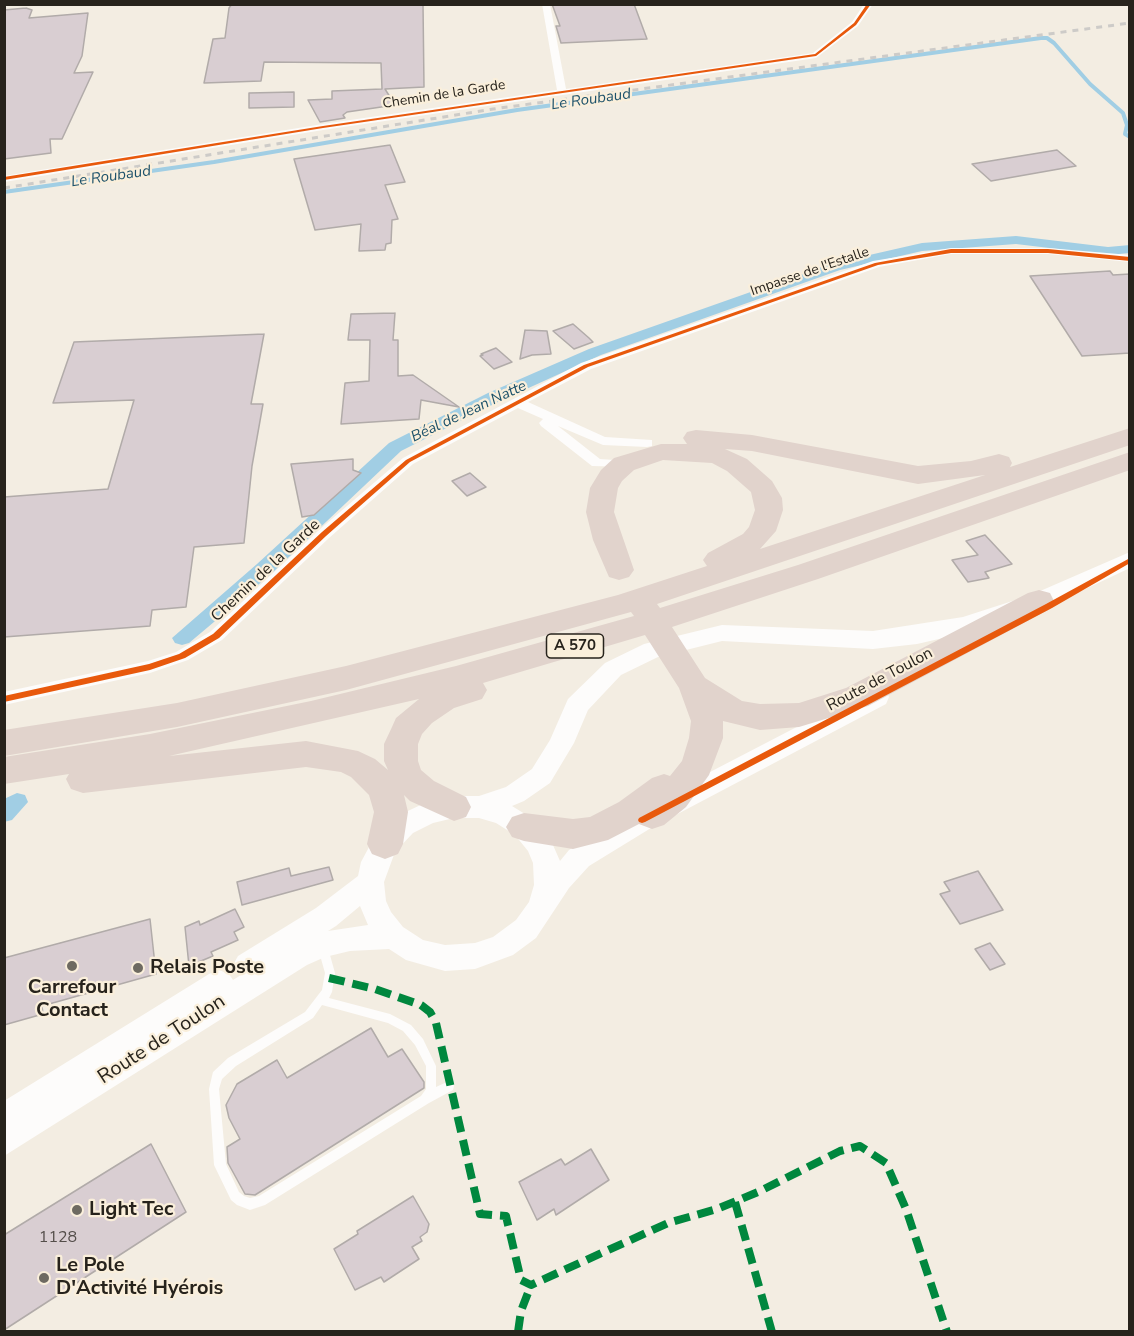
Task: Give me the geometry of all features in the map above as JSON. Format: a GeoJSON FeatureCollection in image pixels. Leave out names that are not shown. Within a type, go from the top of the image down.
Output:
{"type":"FeatureCollection","features":[{"type":"Feature","properties":{"kind":"highway"},"geometry":{"type":"LineString","coordinates":[[652,815],[674,796],[703,754],[707,721],[694,686],[584,520],[581,508],[584,483],[609,457],[647,443],[689,438],[718,439],[918,475],[971,470],[1130,424]]}},
{"type":"Feature","properties":{"kind":"highway","name":"A 570"},"geometry":{"type":"LineString","coordinates":[[4,742],[177,715],[346,678],[489,641],[623,604],[1130,436]]}},
{"type":"Feature","properties":{"kind":"highway"},"geometry":{"type":"LineString","coordinates":[[4,732],[241,689],[458,638],[668,578],[735,552],[753,541],[762,531],[769,510],[768,498],[752,476],[720,456],[683,451],[609,457]]}},
{"type":"Feature","properties":{"kind":"highway"},"geometry":{"type":"LineString","coordinates":[[609,457],[610,476],[604,488],[600,512],[607,540],[621,573]]}},
{"type":"Feature","properties":{"kind":"highway","name":"A 570"},"geometry":{"type":"LineString","coordinates":[[4,771],[150,747],[311,713],[579,645],[808,572],[1130,460]]}},
{"type":"Feature","properties":{"kind":"highway"},"geometry":{"type":"LineString","coordinates":[[466,807],[422,792],[408,778],[401,761],[401,744],[408,728],[421,714],[443,699],[767,599],[1130,472]]}},
{"type":"Feature","properties":{"kind":"highway"},"geometry":{"type":"LineString","coordinates":[[694,686],[734,712],[760,717],[799,715],[857,697],[1039,601]]}},
{"type":"Feature","properties":{"kind":"highway"},"geometry":{"type":"LineString","coordinates":[[524,827],[573,834],[596,830],[631,812],[661,791],[675,777],[689,753],[693,740],[694,686]]}},
{"type":"Feature","properties":{"kind":"highway"},"geometry":{"type":"LineString","coordinates":[[4,788],[295,755],[330,757],[363,768],[385,788],[391,812],[385,844]]}},
{"type":"Feature","properties":{"kind":"main road","name":"Route de Toulon"},"geometry":{"type":"LineString","coordinates":[[466,807],[515,794],[535,781],[547,768],[576,706],[586,694],[613,669],[652,650],[722,633],[895,639],[965,624],[1039,601],[1130,559]]}},
{"type":"Feature","properties":{"kind":"main road","name":"Route de Toulon"},"geometry":{"type":"LineString","coordinates":[[542,907],[559,880],[579,858],[652,815],[1038,611],[1130,559]]}},
{"type":"Feature","properties":{"kind":"main road"},"geometry":{"type":"LineString","coordinates":[[466,807],[504,814],[524,827],[539,844],[547,863],[548,885],[542,907],[526,929],[503,946],[475,956],[444,958],[416,951],[393,936],[380,920],[372,901],[370,882],[375,862],[385,844],[404,825],[427,813],[466,807]]}},
{"type":"Feature","properties":{"kind":"main road","name":"Route de Toulon"},"geometry":{"type":"LineString","coordinates":[[4,1119],[326,917],[370,882]]}},
{"type":"Feature","properties":{"kind":"main road","name":"Route de Toulon"},"geometry":{"type":"LineString","coordinates":[[4,1140],[273,968],[321,945],[350,938],[393,936]]}},
{"type":"Feature","properties":{"kind":"street"},"geometry":{"type":"LineString","coordinates":[[546,4],[562,91]]}},
{"type":"Feature","properties":{"kind":"street","name":"Chemin de la Garde"},"geometry":{"type":"LineString","coordinates":[[4,179],[562,91],[816,55],[855,24],[869,4]]}},
{"type":"Feature","properties":{"kind":"street","name":"Impasse de l'Estalle"},"geometry":{"type":"LineString","coordinates":[[518,403],[586,366],[877,264],[951,251],[1048,251],[1130,259]]}},
{"type":"Feature","properties":{"kind":"street"},"geometry":{"type":"LineString","coordinates":[[518,403],[585,456],[609,457]]}},
{"type":"Feature","properties":{"kind":"street"},"geometry":{"type":"LineString","coordinates":[[518,403],[609,457]]}},
{"type":"Feature","properties":{"kind":"street","name":"Chemin de la Garde"},"geometry":{"type":"LineString","coordinates":[[4,699],[150,668],[182,656],[216,636],[324,534],[408,461],[518,403]]}},
{"type":"Feature","properties":{"kind":"lane"},"geometry":{"type":"LineString","coordinates":[[321,945],[330,973],[327,992],[309,1015],[232,1062],[217,1076],[214,1089],[220,1165],[235,1196],[250,1204],[261,1201],[449,1086]]}},
{"type":"Feature","properties":{"kind":"lane"},"geometry":{"type":"LineString","coordinates":[[320,1000],[390,1019],[406,1028],[419,1042],[431,1066],[431,1090],[425,1100]]}},
{"type":"Feature","properties":{"kind":"building"},"geometry":{"type":"Polygon","coordinates":[[[232,4],[423,4],[424,87],[385,89],[395,105],[347,112],[343,115],[345,118],[320,122],[308,100],[332,99],[332,91],[382,89],[381,63],[264,62],[261,81],[204,83],[213,39],[225,38],[229,8],[232,4]]]}},
{"type":"Feature","properties":{"kind":"building"},"geometry":{"type":"Polygon","coordinates":[[[552,4],[634,4],[647,39],[561,43],[556,26],[560,26],[552,4]]]}},
{"type":"Feature","properties":{"kind":"building"},"geometry":{"type":"Polygon","coordinates":[[[26,8],[32,10],[29,18],[88,13],[82,56],[74,73],[93,72],[62,139],[50,139],[51,153],[4,159],[4,10],[26,8]]]}},
{"type":"Feature","properties":{"kind":"building"},"geometry":{"type":"Polygon","coordinates":[[[294,92],[294,107],[249,108],[249,93],[294,92]]]}},
{"type":"Feature","properties":{"kind":"building"},"geometry":{"type":"Polygon","coordinates":[[[390,145],[405,182],[385,185],[398,219],[392,220],[391,243],[386,244],[385,250],[359,251],[361,224],[315,230],[294,159],[390,145]]]}},
{"type":"Feature","properties":{"kind":"building"},"geometry":{"type":"Polygon","coordinates":[[[1057,150],[1076,166],[991,181],[972,164],[1057,150]]]}},
{"type":"Feature","properties":{"kind":"building"},"geometry":{"type":"Polygon","coordinates":[[[1110,271],[1113,275],[1130,274],[1130,353],[1082,356],[1030,276],[1110,271]]]}},
{"type":"Feature","properties":{"kind":"building"},"geometry":{"type":"Polygon","coordinates":[[[395,313],[393,340],[398,340],[398,376],[413,375],[459,407],[421,400],[419,419],[341,424],[345,383],[369,381],[370,340],[348,340],[351,314],[395,313]]]}},
{"type":"Feature","properties":{"kind":"building"},"geometry":{"type":"Polygon","coordinates":[[[573,324],[593,342],[574,349],[553,331],[573,324]]]}},
{"type":"Feature","properties":{"kind":"building"},"geometry":{"type":"Polygon","coordinates":[[[525,330],[547,331],[551,354],[532,355],[520,359],[525,330]]]}},
{"type":"Feature","properties":{"kind":"building"},"geometry":{"type":"Polygon","coordinates":[[[264,334],[251,404],[263,404],[252,466],[244,543],[194,547],[186,607],[152,610],[150,626],[4,637],[4,497],[108,489],[134,400],[53,403],[74,342],[264,334]]]}},
{"type":"Feature","properties":{"kind":"building"},"geometry":{"type":"Polygon","coordinates":[[[496,348],[512,362],[494,369],[480,356],[496,348]]]}},
{"type":"Feature","properties":{"kind":"building"},"geometry":{"type":"Polygon","coordinates":[[[353,459],[353,470],[361,473],[314,515],[302,517],[291,464],[353,459]]]}},
{"type":"Feature","properties":{"kind":"building"},"geometry":{"type":"Polygon","coordinates":[[[470,473],[486,487],[467,496],[452,481],[470,473]]]}},
{"type":"Feature","properties":{"kind":"building"},"geometry":{"type":"Polygon","coordinates":[[[985,535],[1012,564],[985,572],[989,578],[968,582],[952,560],[978,555],[966,541],[985,535]]]}},
{"type":"Feature","properties":{"kind":"building"},"geometry":{"type":"Polygon","coordinates":[[[329,867],[333,880],[242,905],[237,882],[289,868],[291,876],[329,867]]]}},
{"type":"Feature","properties":{"kind":"building"},"geometry":{"type":"Polygon","coordinates":[[[978,871],[1003,910],[960,924],[940,894],[950,891],[944,882],[978,871]]]}},
{"type":"Feature","properties":{"kind":"building"},"geometry":{"type":"Polygon","coordinates":[[[235,909],[244,927],[234,932],[238,940],[211,952],[213,956],[189,966],[185,927],[199,921],[200,925],[235,909]]]}},
{"type":"Feature","properties":{"kind":"building"},"geometry":{"type":"Polygon","coordinates":[[[150,919],[156,974],[42,1006],[43,1014],[4,1025],[4,958],[150,919]]]}},
{"type":"Feature","properties":{"kind":"building"},"geometry":{"type":"Polygon","coordinates":[[[990,943],[1005,964],[990,970],[975,949],[990,943]]]}},
{"type":"Feature","properties":{"kind":"building"},"geometry":{"type":"Polygon","coordinates":[[[371,1028],[388,1057],[402,1049],[424,1082],[424,1088],[255,1195],[245,1194],[228,1163],[227,1147],[240,1139],[229,1118],[226,1105],[237,1084],[277,1060],[287,1078],[371,1028]]]}},
{"type":"Feature","properties":{"kind":"building","name":"Le Pole D'Activité Hyérois"},"geometry":{"type":"Polygon","coordinates":[[[151,1144],[186,1212],[4,1330],[4,1235],[151,1144]]]}},
{"type":"Feature","properties":{"kind":"building"},"geometry":{"type":"Polygon","coordinates":[[[591,1149],[609,1180],[556,1215],[554,1209],[537,1220],[519,1182],[561,1159],[565,1165],[591,1149]]]}},
{"type":"Feature","properties":{"kind":"building"},"geometry":{"type":"Polygon","coordinates":[[[413,1196],[429,1224],[427,1232],[420,1237],[422,1241],[412,1247],[419,1259],[384,1282],[381,1277],[355,1290],[334,1249],[358,1234],[357,1231],[413,1196]]]}},
{"type":"Feature","properties":{"kind":"waterway","name":"Le Roubaud"},"geometry":{"type":"LineString","coordinates":[[4,192],[214,162],[517,110],[1041,38],[1047,38],[1054,43],[1090,84],[1123,113],[1127,125],[1125,134],[1130,137]]}},
{"type":"Feature","properties":{"kind":"waterway","name":"Béal de Jean Natte"},"geometry":{"type":"LineString","coordinates":[[182,638],[264,569],[395,447],[494,397],[595,352],[835,267],[922,247],[1016,240],[1108,251],[1130,249]]}},
{"type":"Feature","properties":{"kind":"waterway","name":"Béal de Jean Natte"},"geometry":{"type":"LineString","coordinates":[[4,813],[17,802]]}},
{"type":"Feature","properties":{"kind":"railway"},"geometry":{"type":"LineString","coordinates":[[4,188],[493,109],[1130,23]]}},
{"type":"Feature","properties":{"kind":"marked path"},"geometry":{"type":"LineString","coordinates":[[329,978],[375,989],[421,1005],[430,1012],[436,1023],[480,1214],[506,1216],[521,1280],[531,1285],[595,1254],[668,1223],[717,1209],[758,1192],[840,1151],[860,1146],[873,1152],[886,1163],[906,1209],[947,1332]]}},
{"type":"Feature","properties":{"kind":"marked path"},"geometry":{"type":"LineString","coordinates":[[735,1202],[772,1332]]}},
{"type":"Feature","properties":{"kind":"marked path"},"geometry":{"type":"LineString","coordinates":[[518,1332],[521,1311],[531,1285]]}},
{"type":"Feature","properties":{"kind":"cycle path"},"geometry":{"type":"LineString","coordinates":[[4,179],[323,127],[816,55],[855,24],[869,4]]}},
{"type":"Feature","properties":{"kind":"cycle path"},"geometry":{"type":"LineString","coordinates":[[4,699],[150,667],[182,656],[216,636],[324,534],[408,461],[586,366],[877,264],[951,251],[1048,251],[1130,259]]}},
{"type":"Feature","properties":{"kind":"cycle path"},"geometry":{"type":"LineString","coordinates":[[642,820],[1049,606],[1130,560]]}},
{"type":"Feature","properties":{"kind":"place","name":"Carrefour Contact"},"geometry":{"type":"Point","coordinates":[72,966]}},
{"type":"Feature","properties":{"kind":"place","name":"Relais Poste"},"geometry":{"type":"Point","coordinates":[138,968]}},
{"type":"Feature","properties":{"kind":"place","name":"Light Tec"},"geometry":{"type":"Point","coordinates":[77,1210]}},
{"type":"Feature","properties":{"kind":"place","name":"Le Pole D'Activité Hyérois"},"geometry":{"type":"Point","coordinates":[44,1278]}}]}
